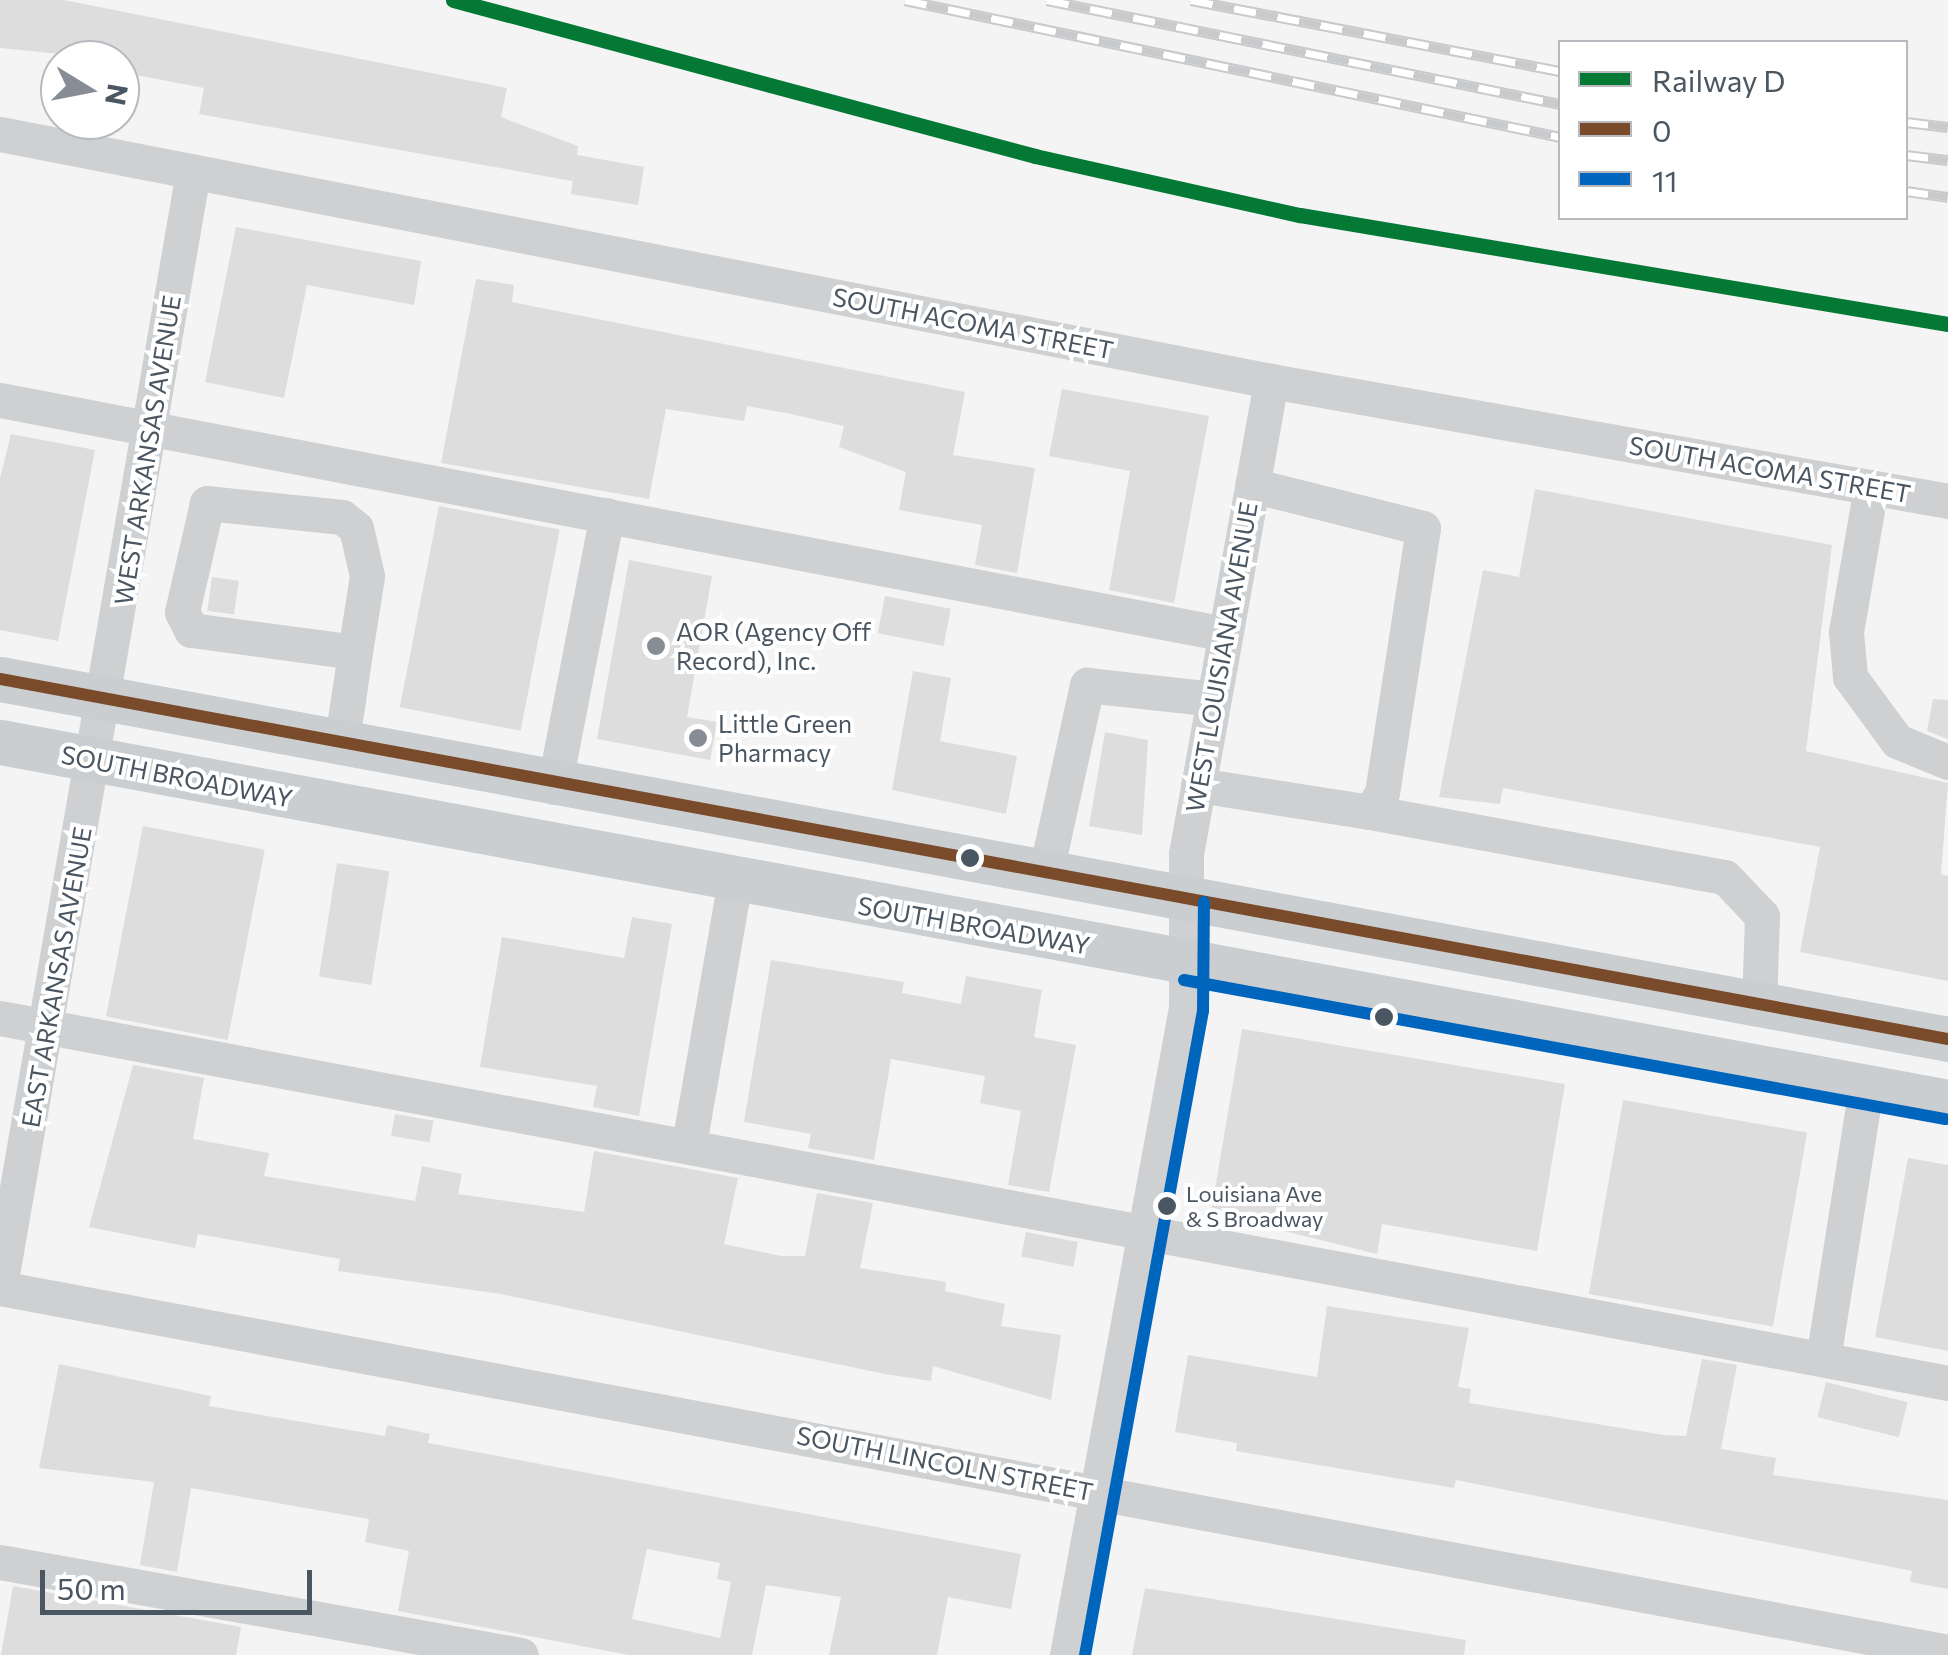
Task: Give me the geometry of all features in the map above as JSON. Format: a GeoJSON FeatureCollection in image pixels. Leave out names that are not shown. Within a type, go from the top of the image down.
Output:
{"type":"FeatureCollection","features":[{"type":"Feature","properties":{"kind":"main road","name":"SOUTH BROADWAY"},"geometry":{"type":"LineString","coordinates":[[0,679],[100,729],[735,881],[1187,933],[1759,1008],[1948,1038]]}},
{"type":"Feature","properties":{"kind":"main road","name":"SOUTH BROADWAY"},"geometry":{"type":"LineString","coordinates":[[0,742],[100,729],[341,745],[1044,876],[1187,933],[1866,1087],[1948,1102]]}},
{"type":"Feature","properties":{"kind":"street","name":"SOUTH ACOMA STREET"},"geometry":{"type":"LineString","coordinates":[[0,134],[1270,381],[1948,501]]}},
{"type":"Feature","properties":{"kind":"street","name":"WEST ARKANSAS AVENUE"},"geometry":{"type":"LineString","coordinates":[[100,729],[193,172]]}},
{"type":"Feature","properties":{"kind":"street","name":"WEST LOUISIANA AVENUE"},"geometry":{"type":"LineString","coordinates":[[1068,1655],[1146,1229],[1187,933],[1198,784],[1270,381]]}},
{"type":"Feature","properties":{"kind":"street"},"geometry":{"type":"LineString","coordinates":[[0,400],[1225,634]]}},
{"type":"Feature","properties":{"kind":"street"},"geometry":{"type":"LineString","coordinates":[[1252,485],[1424,528],[1382,793],[1370,812]]}},
{"type":"Feature","properties":{"kind":"street"},"geometry":{"type":"LineString","coordinates":[[1871,487],[1846,632],[1850,676],[1897,741],[1948,762]]}},
{"type":"Feature","properties":{"kind":"street"},"geometry":{"type":"LineString","coordinates":[[341,745],[367,576],[356,528],[342,517],[207,503],[182,612],[191,630],[355,652]]}},
{"type":"Feature","properties":{"kind":"street"},"geometry":{"type":"LineString","coordinates":[[554,787],[608,515]]}},
{"type":"Feature","properties":{"kind":"street"},"geometry":{"type":"LineString","coordinates":[[1044,876],[1087,685],[1214,698]]}},
{"type":"Feature","properties":{"kind":"street","name":"EAST ARKANSAS AVENUE"},"geometry":{"type":"LineString","coordinates":[[0,1287],[100,729]]}},
{"type":"Feature","properties":{"kind":"street"},"geometry":{"type":"LineString","coordinates":[[1198,784],[1725,878],[1762,916],[1759,1008]]}},
{"type":"Feature","properties":{"kind":"street"},"geometry":{"type":"LineString","coordinates":[[688,1144],[735,881]]}},
{"type":"Feature","properties":{"kind":"street"},"geometry":{"type":"LineString","coordinates":[[0,1018],[1146,1229],[1948,1383]]}},
{"type":"Feature","properties":{"kind":"street"},"geometry":{"type":"LineString","coordinates":[[1823,1359],[1866,1087]]}},
{"type":"Feature","properties":{"kind":"street","name":"SOUTH LINCOLN STREET"},"geometry":{"type":"LineString","coordinates":[[0,1287],[1948,1652]]}},
{"type":"Feature","properties":{"kind":"street"},"geometry":{"type":"LineString","coordinates":[[0,1562],[521,1655]]}},
{"type":"Feature","properties":{"kind":"building"},"geometry":{"type":"Polygon","coordinates":[[[0,0],[64,0],[507,88],[501,117],[578,146],[577,155],[644,167],[638,205],[571,194],[574,169],[572,181],[199,114],[204,88],[140,76],[140,40],[40,40],[40,52],[0,48],[0,0]]]}},
{"type":"Feature","properties":{"kind":"building"},"geometry":{"type":"Polygon","coordinates":[[[236,227],[421,261],[414,305],[307,285],[284,398],[205,382],[236,227]]]}},
{"type":"Feature","properties":{"kind":"building"},"geometry":{"type":"Polygon","coordinates":[[[476,279],[514,285],[512,302],[965,392],[953,455],[1035,468],[1017,573],[975,565],[982,525],[899,510],[906,472],[839,447],[844,426],[786,413],[747,406],[744,421],[666,409],[649,499],[441,463],[476,279]]]}},
{"type":"Feature","properties":{"kind":"building"},"geometry":{"type":"Polygon","coordinates":[[[1062,389],[1209,416],[1174,603],[1109,590],[1130,471],[1049,456],[1062,389]]]}},
{"type":"Feature","properties":{"kind":"building"},"geometry":{"type":"Polygon","coordinates":[[[11,434],[95,450],[58,641],[0,630],[0,478],[11,434]]]}},
{"type":"Feature","properties":{"kind":"building"},"geometry":{"type":"Polygon","coordinates":[[[1535,489],[1832,545],[1806,751],[1948,783],[1941,874],[1948,876],[1948,981],[1800,952],[1820,847],[1503,788],[1500,804],[1439,797],[1483,570],[1519,577],[1535,489]]]}},
{"type":"Feature","properties":{"kind":"building"},"geometry":{"type":"Polygon","coordinates":[[[439,506],[560,529],[521,731],[400,707],[439,506]]]}},
{"type":"Feature","properties":{"kind":"building","name":"AOR (Agency Off Record), Inc."},"geometry":{"type":"Polygon","coordinates":[[[629,560],[712,576],[687,717],[717,722],[710,760],[597,739],[629,560]]]}},
{"type":"Feature","properties":{"kind":"building"},"geometry":{"type":"Polygon","coordinates":[[[212,577],[239,581],[234,614],[207,611],[212,577]]]}},
{"type":"Feature","properties":{"kind":"building"},"geometry":{"type":"Polygon","coordinates":[[[885,596],[951,609],[944,646],[878,633],[885,596]]]}},
{"type":"Feature","properties":{"kind":"building"},"geometry":{"type":"Polygon","coordinates":[[[913,671],[951,678],[940,741],[1017,756],[1006,814],[892,790],[913,671]]]}},
{"type":"Feature","properties":{"kind":"building"},"geometry":{"type":"Polygon","coordinates":[[[1933,699],[1948,700],[1948,739],[1927,731],[1933,699]]]}},
{"type":"Feature","properties":{"kind":"building"},"geometry":{"type":"Polygon","coordinates":[[[1105,732],[1148,740],[1142,835],[1089,826],[1105,732]]]}},
{"type":"Feature","properties":{"kind":"building"},"geometry":{"type":"Polygon","coordinates":[[[143,826],[265,850],[228,1040],[106,1016],[143,826]]]}},
{"type":"Feature","properties":{"kind":"building"},"geometry":{"type":"Polygon","coordinates":[[[337,863],[389,871],[371,985],[319,977],[337,863]]]}},
{"type":"Feature","properties":{"kind":"building"},"geometry":{"type":"Polygon","coordinates":[[[632,917],[672,924],[639,1116],[593,1107],[597,1086],[480,1067],[502,937],[624,958],[632,917]]]}},
{"type":"Feature","properties":{"kind":"building"},"geometry":{"type":"Polygon","coordinates":[[[771,960],[904,982],[902,993],[961,1004],[966,976],[1042,990],[1034,1037],[1076,1045],[1049,1192],[1008,1185],[1021,1111],[980,1103],[985,1076],[891,1059],[874,1160],[808,1148],[811,1134],[744,1122],[771,960]]]}},
{"type":"Feature","properties":{"kind":"building"},"geometry":{"type":"Polygon","coordinates":[[[1242,1029],[1565,1084],[1537,1251],[1382,1224],[1377,1254],[1211,1213],[1242,1029]]]}},
{"type":"Feature","properties":{"kind":"building"},"geometry":{"type":"Polygon","coordinates":[[[133,1065],[204,1078],[193,1139],[269,1153],[264,1176],[415,1201],[422,1166],[462,1174],[458,1194],[584,1212],[594,1151],[738,1178],[724,1244],[781,1256],[805,1256],[817,1193],[873,1203],[860,1268],[946,1282],[945,1291],[1005,1304],[1001,1326],[1061,1335],[1051,1400],[933,1366],[931,1381],[885,1374],[501,1294],[338,1271],[340,1259],[198,1234],[195,1248],[89,1227],[133,1065]]]}},
{"type":"Feature","properties":{"kind":"building"},"geometry":{"type":"Polygon","coordinates":[[[1623,1100],[1807,1132],[1773,1326],[1589,1294],[1623,1100]]]}},
{"type":"Feature","properties":{"kind":"building"},"geometry":{"type":"Polygon","coordinates":[[[395,1114],[433,1121],[430,1142],[391,1136],[395,1114]]]}},
{"type":"Feature","properties":{"kind":"building"},"geometry":{"type":"Polygon","coordinates":[[[1908,1158],[1948,1165],[1948,1351],[1875,1337],[1908,1158]]]}},
{"type":"Feature","properties":{"kind":"building"},"geometry":{"type":"Polygon","coordinates":[[[1026,1232],[1078,1242],[1073,1267],[1021,1257],[1026,1232]]]}},
{"type":"Feature","properties":{"kind":"building"},"geometry":{"type":"Polygon","coordinates":[[[1327,1306],[1469,1328],[1458,1387],[1471,1389],[1469,1403],[1664,1435],[1686,1436],[1702,1359],[1737,1365],[1721,1449],[1776,1458],[1773,1475],[1948,1500],[1948,1589],[1910,1582],[1912,1571],[1456,1480],[1454,1488],[1236,1451],[1237,1443],[1175,1432],[1188,1355],[1317,1377],[1327,1306]]]}},
{"type":"Feature","properties":{"kind":"building"},"geometry":{"type":"Polygon","coordinates":[[[59,1364],[211,1396],[209,1406],[385,1436],[387,1425],[430,1434],[428,1443],[1021,1554],[1011,1609],[948,1597],[937,1655],[829,1655],[841,1597],[766,1585],[752,1655],[629,1655],[398,1611],[409,1551],[365,1542],[369,1519],[191,1488],[177,1572],[140,1565],[154,1482],[39,1468],[59,1364]],[[647,1549],[632,1619],[720,1638],[731,1582],[717,1579],[720,1563],[647,1549]]]}},
{"type":"Feature","properties":{"kind":"building"},"geometry":{"type":"Polygon","coordinates":[[[1826,1382],[1908,1402],[1899,1437],[1817,1417],[1826,1382]]]}},
{"type":"Feature","properties":{"kind":"building"},"geometry":{"type":"Polygon","coordinates":[[[13,1586],[241,1627],[236,1655],[1,1655],[13,1586]]]}},
{"type":"Feature","properties":{"kind":"building"},"geometry":{"type":"Polygon","coordinates":[[[1145,1588],[1466,1640],[1464,1655],[1132,1655],[1145,1588]]]}},
{"type":"Feature","properties":{"kind":"railway"},"geometry":{"type":"LineString","coordinates":[[905,0],[1558,137]]}},
{"type":"Feature","properties":{"kind":"railway"},"geometry":{"type":"LineString","coordinates":[[1047,0],[1558,104]]}},
{"type":"Feature","properties":{"kind":"railway"},"geometry":{"type":"LineString","coordinates":[[1191,0],[1558,71]]}},
{"type":"Feature","properties":{"kind":"railway"},"geometry":{"type":"LineString","coordinates":[[1908,122],[1948,127]]}},
{"type":"Feature","properties":{"kind":"railway"},"geometry":{"type":"LineString","coordinates":[[1908,155],[1948,160]]}},
{"type":"Feature","properties":{"kind":"railway"},"geometry":{"type":"LineString","coordinates":[[1908,191],[1948,197]]}},
{"type":"Feature","properties":{"kind":"rail line","name":"D"},"geometry":{"type":"LineString","coordinates":[[453,0],[1035,156],[1300,215],[1948,324]]}},
{"type":"Feature","properties":{"kind":"transit line","name":"0"},"geometry":{"type":"LineString","coordinates":[[0,679],[1948,1039]]}},
{"type":"Feature","properties":{"kind":"transit line","name":"11"},"geometry":{"type":"LineString","coordinates":[[1085,1655],[1203,1011],[1204,902]]}},
{"type":"Feature","properties":{"kind":"transit line","name":"11"},"geometry":{"type":"LineString","coordinates":[[1184,980],[1945,1119]]}},
{"type":"Feature","properties":{"kind":"place","name":"AOR (Agency Off Record), Inc."},"geometry":{"type":"Point","coordinates":[656,646]}},
{"type":"Feature","properties":{"kind":"place","name":"Little Green Pharmacy"},"geometry":{"type":"Point","coordinates":[698,738]}},
{"type":"Feature","properties":{"kind":"place","name":"Louisiana Ave & S Broadway"},"geometry":{"type":"Point","coordinates":[1167,1206]}}]}
